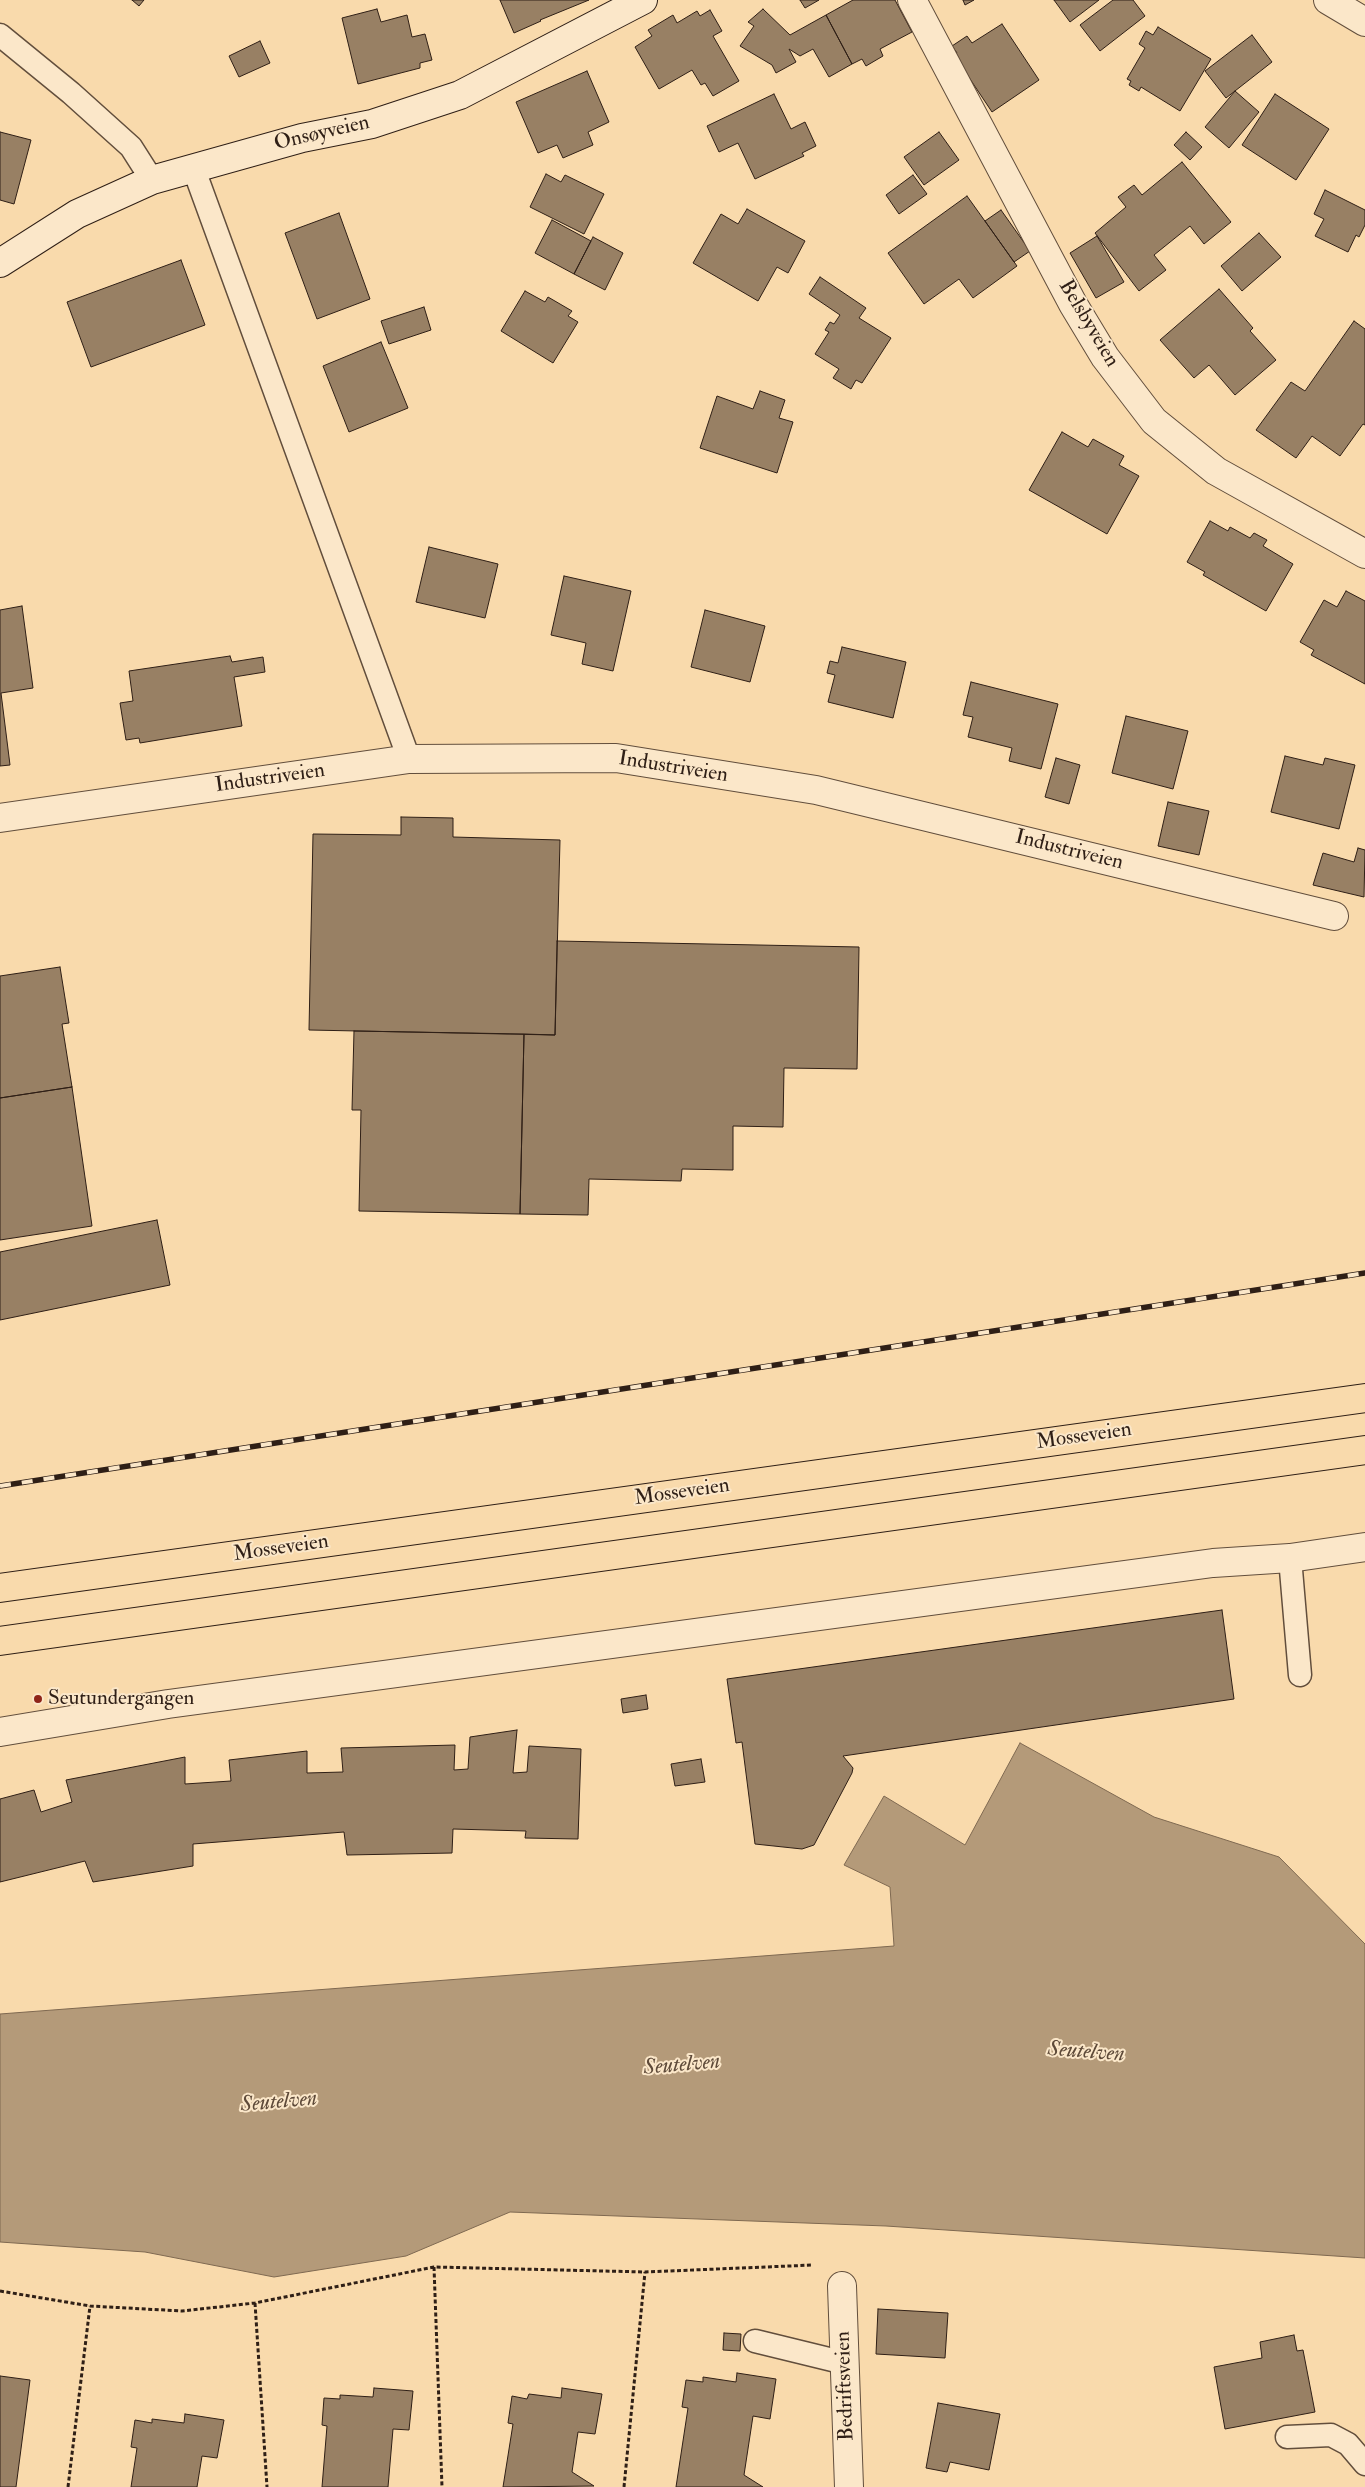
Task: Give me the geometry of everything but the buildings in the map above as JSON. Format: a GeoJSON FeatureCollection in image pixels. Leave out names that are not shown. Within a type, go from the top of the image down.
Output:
{"type":"FeatureCollection","features":[{"type":"Feature","properties":{"kind":"highway","name":"Mosseveien"},"geometry":{"type":"LineString","coordinates":[[0,1588],[1365,1398]]}},
{"type":"Feature","properties":{"kind":"highway"},"geometry":{"type":"LineString","coordinates":[[0,1641],[1365,1450]]}},
{"type":"Feature","properties":{"kind":"street","name":"Onsøyveien"},"geometry":{"type":"LineString","coordinates":[[0,263],[77,214],[152,180],[302,138],[372,124],[460,95],[643,0]]}},
{"type":"Feature","properties":{"kind":"street","name":"Belsbyveien"},"geometry":{"type":"LineString","coordinates":[[912,0],[1073,304],[1105,356],[1154,422],[1216,471],[1365,554]]}},
{"type":"Feature","properties":{"kind":"street"},"geometry":{"type":"LineString","coordinates":[[1328,0],[1365,22]]}},
{"type":"Feature","properties":{"kind":"street","name":"Industriveien"},"geometry":{"type":"LineString","coordinates":[[0,818],[409,759],[616,758],[806,789],[1334,916]]}},
{"type":"Feature","properties":{"kind":"street"},"geometry":{"type":"LineString","coordinates":[[0,1732],[168,1704],[1213,1562],[1290,1558],[1365,1547]]}},
{"type":"Feature","properties":{"kind":"street","name":"Bedriftsveien"},"geometry":{"type":"LineString","coordinates":[[842,2286],[849,2487]]}},
{"type":"Feature","properties":{"kind":"lane"},"geometry":{"type":"LineString","coordinates":[[0,35],[71,93],[131,147],[152,180]]}},
{"type":"Feature","properties":{"kind":"lane"},"geometry":{"type":"LineString","coordinates":[[193,167],[409,759]]}},
{"type":"Feature","properties":{"kind":"lane"},"geometry":{"type":"LineString","coordinates":[[1290,1558],[1300,1674]]}},
{"type":"Feature","properties":{"kind":"lane"},"geometry":{"type":"LineString","coordinates":[[755,2341],[845,2363]]}},
{"type":"Feature","properties":{"kind":"lane"},"geometry":{"type":"LineString","coordinates":[[1287,2437],[1331,2435],[1348,2444],[1365,2464]]}},
{"type":"Feature","properties":{"kind":"path"},"geometry":{"type":"LineString","coordinates":[[0,2292],[90,2306],[182,2311],[255,2303],[434,2268],[645,2272],[813,2265],[842,2286]]}},
{"type":"Feature","properties":{"kind":"path"},"geometry":{"type":"LineString","coordinates":[[434,2268],[442,2487]]}},
{"type":"Feature","properties":{"kind":"path"},"geometry":{"type":"LineString","coordinates":[[624,2487],[645,2272]]}},
{"type":"Feature","properties":{"kind":"path"},"geometry":{"type":"LineString","coordinates":[[255,2303],[267,2487]]}},
{"type":"Feature","properties":{"kind":"path"},"geometry":{"type":"LineString","coordinates":[[68,2487],[90,2306]]}},
{"type":"Feature","properties":{"kind":"water","name":"Seutelven"},"geometry":{"type":"Polygon","coordinates":[[[1020,1743],[1154,1817],[1279,1857],[1365,1944],[1365,2258],[886,2226],[510,2212],[406,2256],[274,2277],[145,2252],[0,2242],[0,2014],[894,1946],[890,1887],[844,1865],[884,1796],[965,1845],[1020,1743]]]}},
{"type":"Feature","properties":{"kind":"railway"},"geometry":{"type":"LineString","coordinates":[[0,1486],[1365,1273]]}},
{"type":"Feature","properties":{"kind":"place","name":"Seutundergangen"},"geometry":{"type":"Point","coordinates":[38,1699]}}]}
